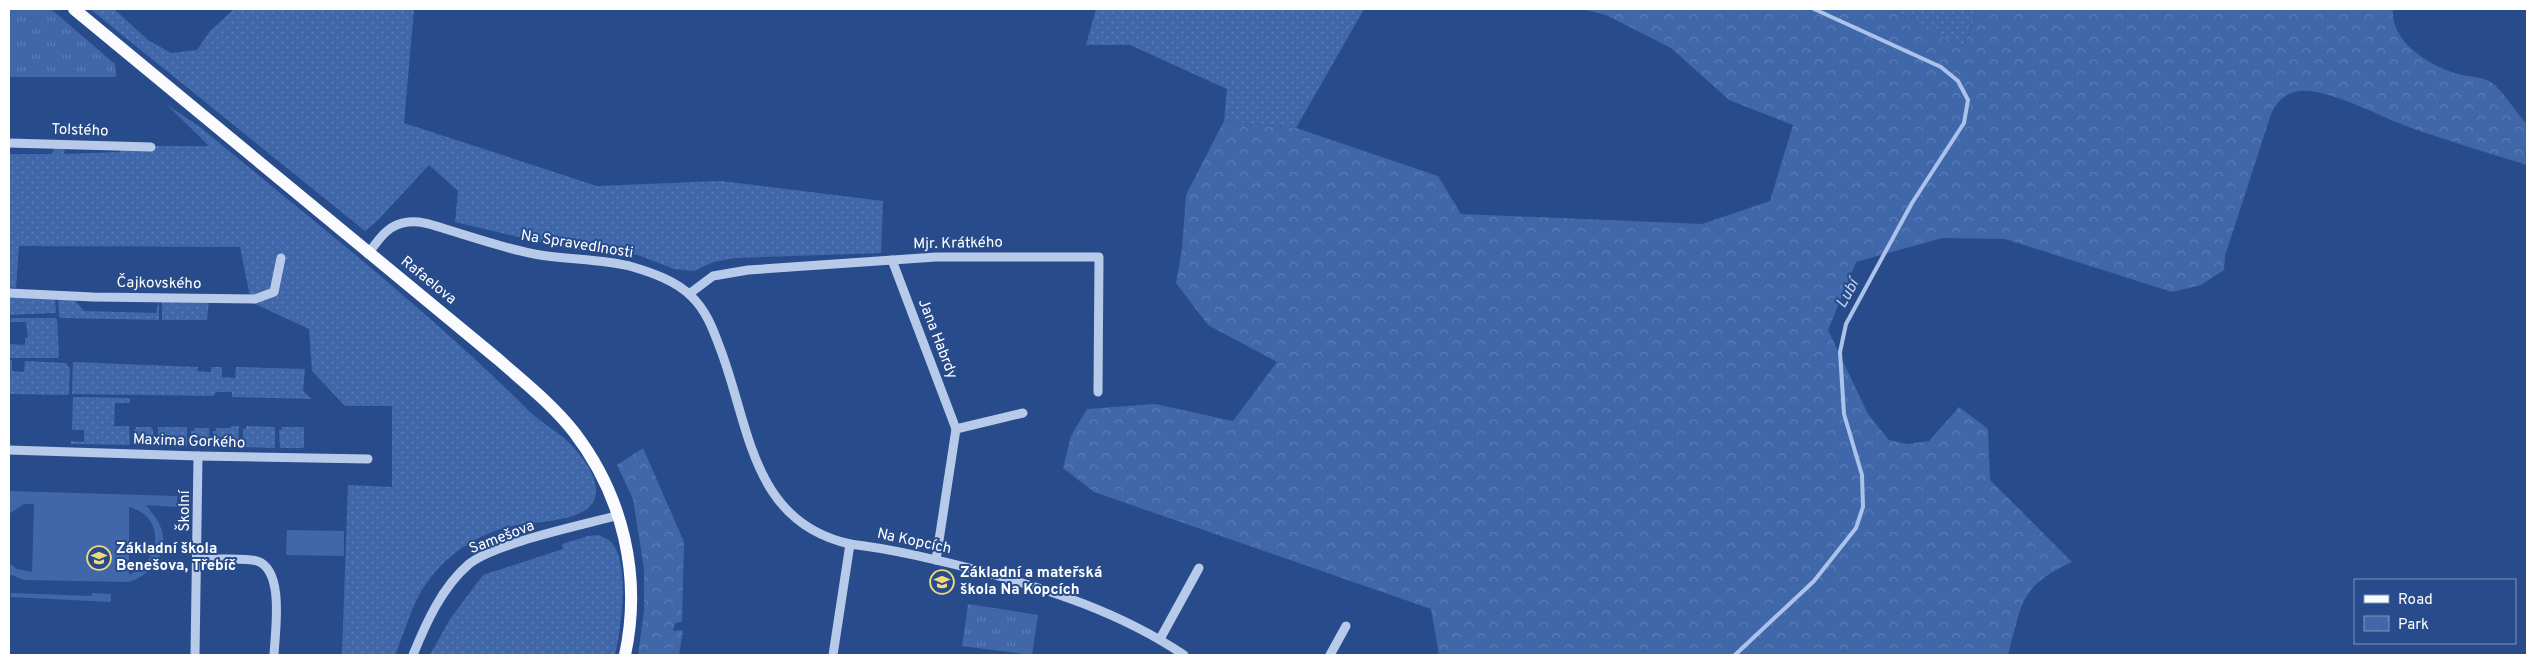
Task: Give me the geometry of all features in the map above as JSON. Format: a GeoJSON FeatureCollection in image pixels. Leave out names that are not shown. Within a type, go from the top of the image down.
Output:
{"type":"FeatureCollection","features":[{"type":"Feature","properties":{"kind":"main road","name":"Rafaelova"},"geometry":{"type":"LineString","coordinates":[[74,9],[545,400],[573,431],[596,464],[619,515],[628,552],[632,591],[625,655]]}},
{"type":"Feature","properties":{"kind":"street","name":"Tolstého"},"geometry":{"type":"LineString","coordinates":[[9,143],[151,147]]}},
{"type":"Feature","properties":{"kind":"street","name":"Na Spravedlnosti"},"geometry":{"type":"LineString","coordinates":[[368,254],[382,234],[392,226],[416,221],[499,246],[539,255],[632,267],[658,276],[689,294],[710,323],[731,382],[752,454],[769,488],[784,508],[816,532],[850,544]]}},
{"type":"Feature","properties":{"kind":"street","name":"Mjr. Krátkého"},"geometry":{"type":"LineString","coordinates":[[689,294],[713,276],[729,272],[936,257],[1099,257],[1098,392]]}},
{"type":"Feature","properties":{"kind":"street","name":"Čajkovského"},"geometry":{"type":"LineString","coordinates":[[9,292],[93,297],[255,299],[274,292],[281,258]]}},
{"type":"Feature","properties":{"kind":"street","name":"Jana Habrdy"},"geometry":{"type":"LineString","coordinates":[[892,260],[956,429],[936,560]]}},
{"type":"Feature","properties":{"kind":"street"},"geometry":{"type":"LineString","coordinates":[[956,429],[1023,413]]}},
{"type":"Feature","properties":{"kind":"street","name":"Maxima Gorkého"},"geometry":{"type":"LineString","coordinates":[[9,450],[368,459]]}},
{"type":"Feature","properties":{"kind":"street","name":"Školní"},"geometry":{"type":"LineString","coordinates":[[195,655],[198,559],[198,456]]}},
{"type":"Feature","properties":{"kind":"street","name":"Samešova"},"geometry":{"type":"LineString","coordinates":[[413,655],[433,612],[455,578],[471,563],[511,545],[619,515]]}},
{"type":"Feature","properties":{"kind":"street"},"geometry":{"type":"LineString","coordinates":[[833,655],[850,544]]}},
{"type":"Feature","properties":{"kind":"street","name":"Na Kopcích"},"geometry":{"type":"LineString","coordinates":[[850,544],[902,552],[1039,587],[1094,607],[1160,639],[1184,655]]}},
{"type":"Feature","properties":{"kind":"street"},"geometry":{"type":"LineString","coordinates":[[198,559],[257,561],[270,569],[276,584],[274,655]]}},
{"type":"Feature","properties":{"kind":"street"},"geometry":{"type":"LineString","coordinates":[[1160,639],[1199,568]]}},
{"type":"Feature","properties":{"kind":"street"},"geometry":{"type":"LineString","coordinates":[[1330,655],[1346,626]]}},
{"type":"Feature","properties":{"kind":"green space"},"geometry":{"type":"Polygon","coordinates":[[[9,9],[51,9],[115,64],[116,77],[9,77],[9,9]]]}},
{"type":"Feature","properties":{"kind":"green space"},"geometry":{"type":"Polygon","coordinates":[[[90,9],[114,9],[148,40],[171,53],[197,50],[210,31],[234,9],[414,9],[404,123],[597,186],[721,181],[883,201],[881,253],[735,258],[713,262],[694,271],[674,269],[638,255],[569,249],[455,222],[458,191],[429,165],[378,220],[365,231],[90,9]]]}},
{"type":"Feature","properties":{"kind":"green space"},"geometry":{"type":"Polygon","coordinates":[[[1096,9],[1364,9],[1296,128],[1224,121],[1227,89],[1130,45],[1086,45],[1096,9]]]}},
{"type":"Feature","properties":{"kind":"green space"},"geometry":{"type":"Polygon","coordinates":[[[1582,9],[1892,9],[1936,34],[1963,46],[1974,22],[1975,9],[2393,9],[2394,21],[2398,32],[2405,42],[2424,59],[2458,74],[2489,81],[2503,94],[2527,124],[2527,165],[2411,128],[2339,98],[2311,91],[2299,91],[2289,94],[2282,99],[2271,114],[2225,256],[2224,270],[2201,285],[2172,292],[2005,239],[1942,238],[1856,262],[1828,330],[1868,414],[1889,440],[1907,444],[1929,441],[1959,407],[1988,429],[1990,480],[2072,562],[2042,579],[2025,598],[2016,622],[2008,655],[1439,655],[1431,609],[1094,492],[1063,468],[1071,436],[1087,409],[1155,404],[1233,421],[1277,362],[1208,325],[1176,283],[1182,249],[1186,195],[1224,121],[1296,128],[1438,176],[1461,214],[1702,224],[1770,201],[1793,125],[1729,100],[1671,48],[1606,15],[1582,9]]]}},
{"type":"Feature","properties":{"kind":"green space"},"geometry":{"type":"Polygon","coordinates":[[[1892,9],[1975,9],[1974,21],[1963,46],[1936,34],[1892,9]]]}},
{"type":"Feature","properties":{"kind":"green space"},"geometry":{"type":"Polygon","coordinates":[[[166,104],[200,127],[409,301],[490,373],[534,416],[569,443],[579,454],[593,476],[596,492],[590,506],[584,511],[568,517],[523,524],[491,533],[462,548],[449,558],[437,570],[418,597],[395,655],[342,655],[348,485],[392,487],[392,406],[345,406],[312,371],[309,329],[251,302],[240,247],[19,246],[16,288],[9,287],[9,154],[52,154],[58,140],[66,140],[64,154],[120,152],[121,146],[209,146],[166,104]]]}},
{"type":"Feature","properties":{"kind":"green space"},"geometry":{"type":"Polygon","coordinates":[[[9,296],[55,297],[56,313],[9,315],[9,296]]]}},
{"type":"Feature","properties":{"kind":"green space"},"geometry":{"type":"Polygon","coordinates":[[[58,297],[72,297],[84,311],[156,313],[159,301],[159,320],[62,318],[59,317],[58,297]]]}},
{"type":"Feature","properties":{"kind":"green space"},"geometry":{"type":"Polygon","coordinates":[[[162,299],[209,300],[207,320],[162,320],[162,299]]]}},
{"type":"Feature","properties":{"kind":"green space"},"geometry":{"type":"Polygon","coordinates":[[[11,318],[57,319],[59,356],[57,358],[9,358],[10,344],[25,345],[25,338],[28,338],[26,322],[10,322],[11,318]]]}},
{"type":"Feature","properties":{"kind":"green space"},"geometry":{"type":"Polygon","coordinates":[[[9,360],[12,360],[12,371],[24,372],[25,361],[66,363],[70,369],[69,393],[67,395],[9,394],[9,360]]]}},
{"type":"Feature","properties":{"kind":"green space"},"geometry":{"type":"Polygon","coordinates":[[[73,362],[198,367],[197,371],[211,372],[211,367],[222,367],[222,377],[235,378],[236,367],[305,369],[303,391],[312,399],[232,397],[232,392],[217,392],[213,396],[72,394],[73,362]]]}},
{"type":"Feature","properties":{"kind":"green space"},"geometry":{"type":"Polygon","coordinates":[[[73,397],[130,398],[130,403],[115,403],[114,426],[129,426],[130,445],[71,444],[71,441],[84,442],[84,430],[72,430],[73,397]]]}},
{"type":"Feature","properties":{"kind":"green space"},"geometry":{"type":"Polygon","coordinates":[[[231,426],[239,426],[238,447],[213,446],[213,431],[216,431],[216,428],[231,428],[231,426]]]}},
{"type":"Feature","properties":{"kind":"green space"},"geometry":{"type":"Polygon","coordinates":[[[246,426],[275,427],[275,448],[243,447],[243,429],[246,429],[246,426]]]}},
{"type":"Feature","properties":{"kind":"green space"},"geometry":{"type":"Polygon","coordinates":[[[136,427],[151,427],[154,445],[134,445],[134,430],[136,427]]]}},
{"type":"Feature","properties":{"kind":"green space"},"geometry":{"type":"Polygon","coordinates":[[[158,427],[187,427],[187,446],[158,445],[158,427]]]}},
{"type":"Feature","properties":{"kind":"green space"},"geometry":{"type":"Polygon","coordinates":[[[282,427],[304,427],[304,448],[280,448],[279,430],[282,430],[282,427]]]}},
{"type":"Feature","properties":{"kind":"green space"},"geometry":{"type":"Polygon","coordinates":[[[194,428],[209,428],[209,446],[191,446],[191,431],[194,431],[194,428]]]}},
{"type":"Feature","properties":{"kind":"green space"},"geometry":{"type":"Polygon","coordinates":[[[643,448],[684,542],[682,622],[675,623],[673,631],[683,630],[679,655],[638,655],[644,611],[644,569],[633,499],[617,465],[643,448]]]}},
{"type":"Feature","properties":{"kind":"green space"},"geometry":{"type":"Polygon","coordinates":[[[9,491],[177,496],[177,507],[146,505],[160,525],[163,546],[157,562],[145,574],[129,582],[24,580],[9,574],[9,563],[17,569],[32,572],[34,504],[24,504],[9,514],[9,491]],[[129,507],[129,575],[140,569],[148,560],[155,540],[154,529],[141,512],[129,507]]]}},
{"type":"Feature","properties":{"kind":"green space"},"geometry":{"type":"Polygon","coordinates":[[[287,530],[344,531],[344,556],[286,555],[287,530]]]}},
{"type":"Feature","properties":{"kind":"green space"},"geometry":{"type":"Polygon","coordinates":[[[599,535],[612,543],[618,553],[621,566],[620,630],[615,655],[430,655],[450,619],[483,575],[563,549],[562,544],[588,536],[599,535]]]}},
{"type":"Feature","properties":{"kind":"green space"},"geometry":{"type":"Polygon","coordinates":[[[11,593],[92,596],[92,593],[111,594],[111,602],[11,597],[11,593]]]}},
{"type":"Feature","properties":{"kind":"green space"},"geometry":{"type":"Polygon","coordinates":[[[968,604],[1038,615],[1032,655],[962,646],[968,604]]]}},
{"type":"Feature","properties":{"kind":"waterway","name":"Lubí"},"geometry":{"type":"LineString","coordinates":[[1735,655],[1814,581],[1856,528],[1863,507],[1862,475],[1844,414],[1840,352],[1846,324],[1912,203],[1964,123],[1968,100],[1958,81],[1941,67],[1814,9]]}},
{"type":"Feature","properties":{"kind":"place","name":"Základní škola Benešova, Třebíč"},"geometry":{"type":"Point","coordinates":[99,558]}},
{"type":"Feature","properties":{"kind":"place","name":"Základní a mateřská škola Na Kopcích"},"geometry":{"type":"Point","coordinates":[942,582]}}]}
